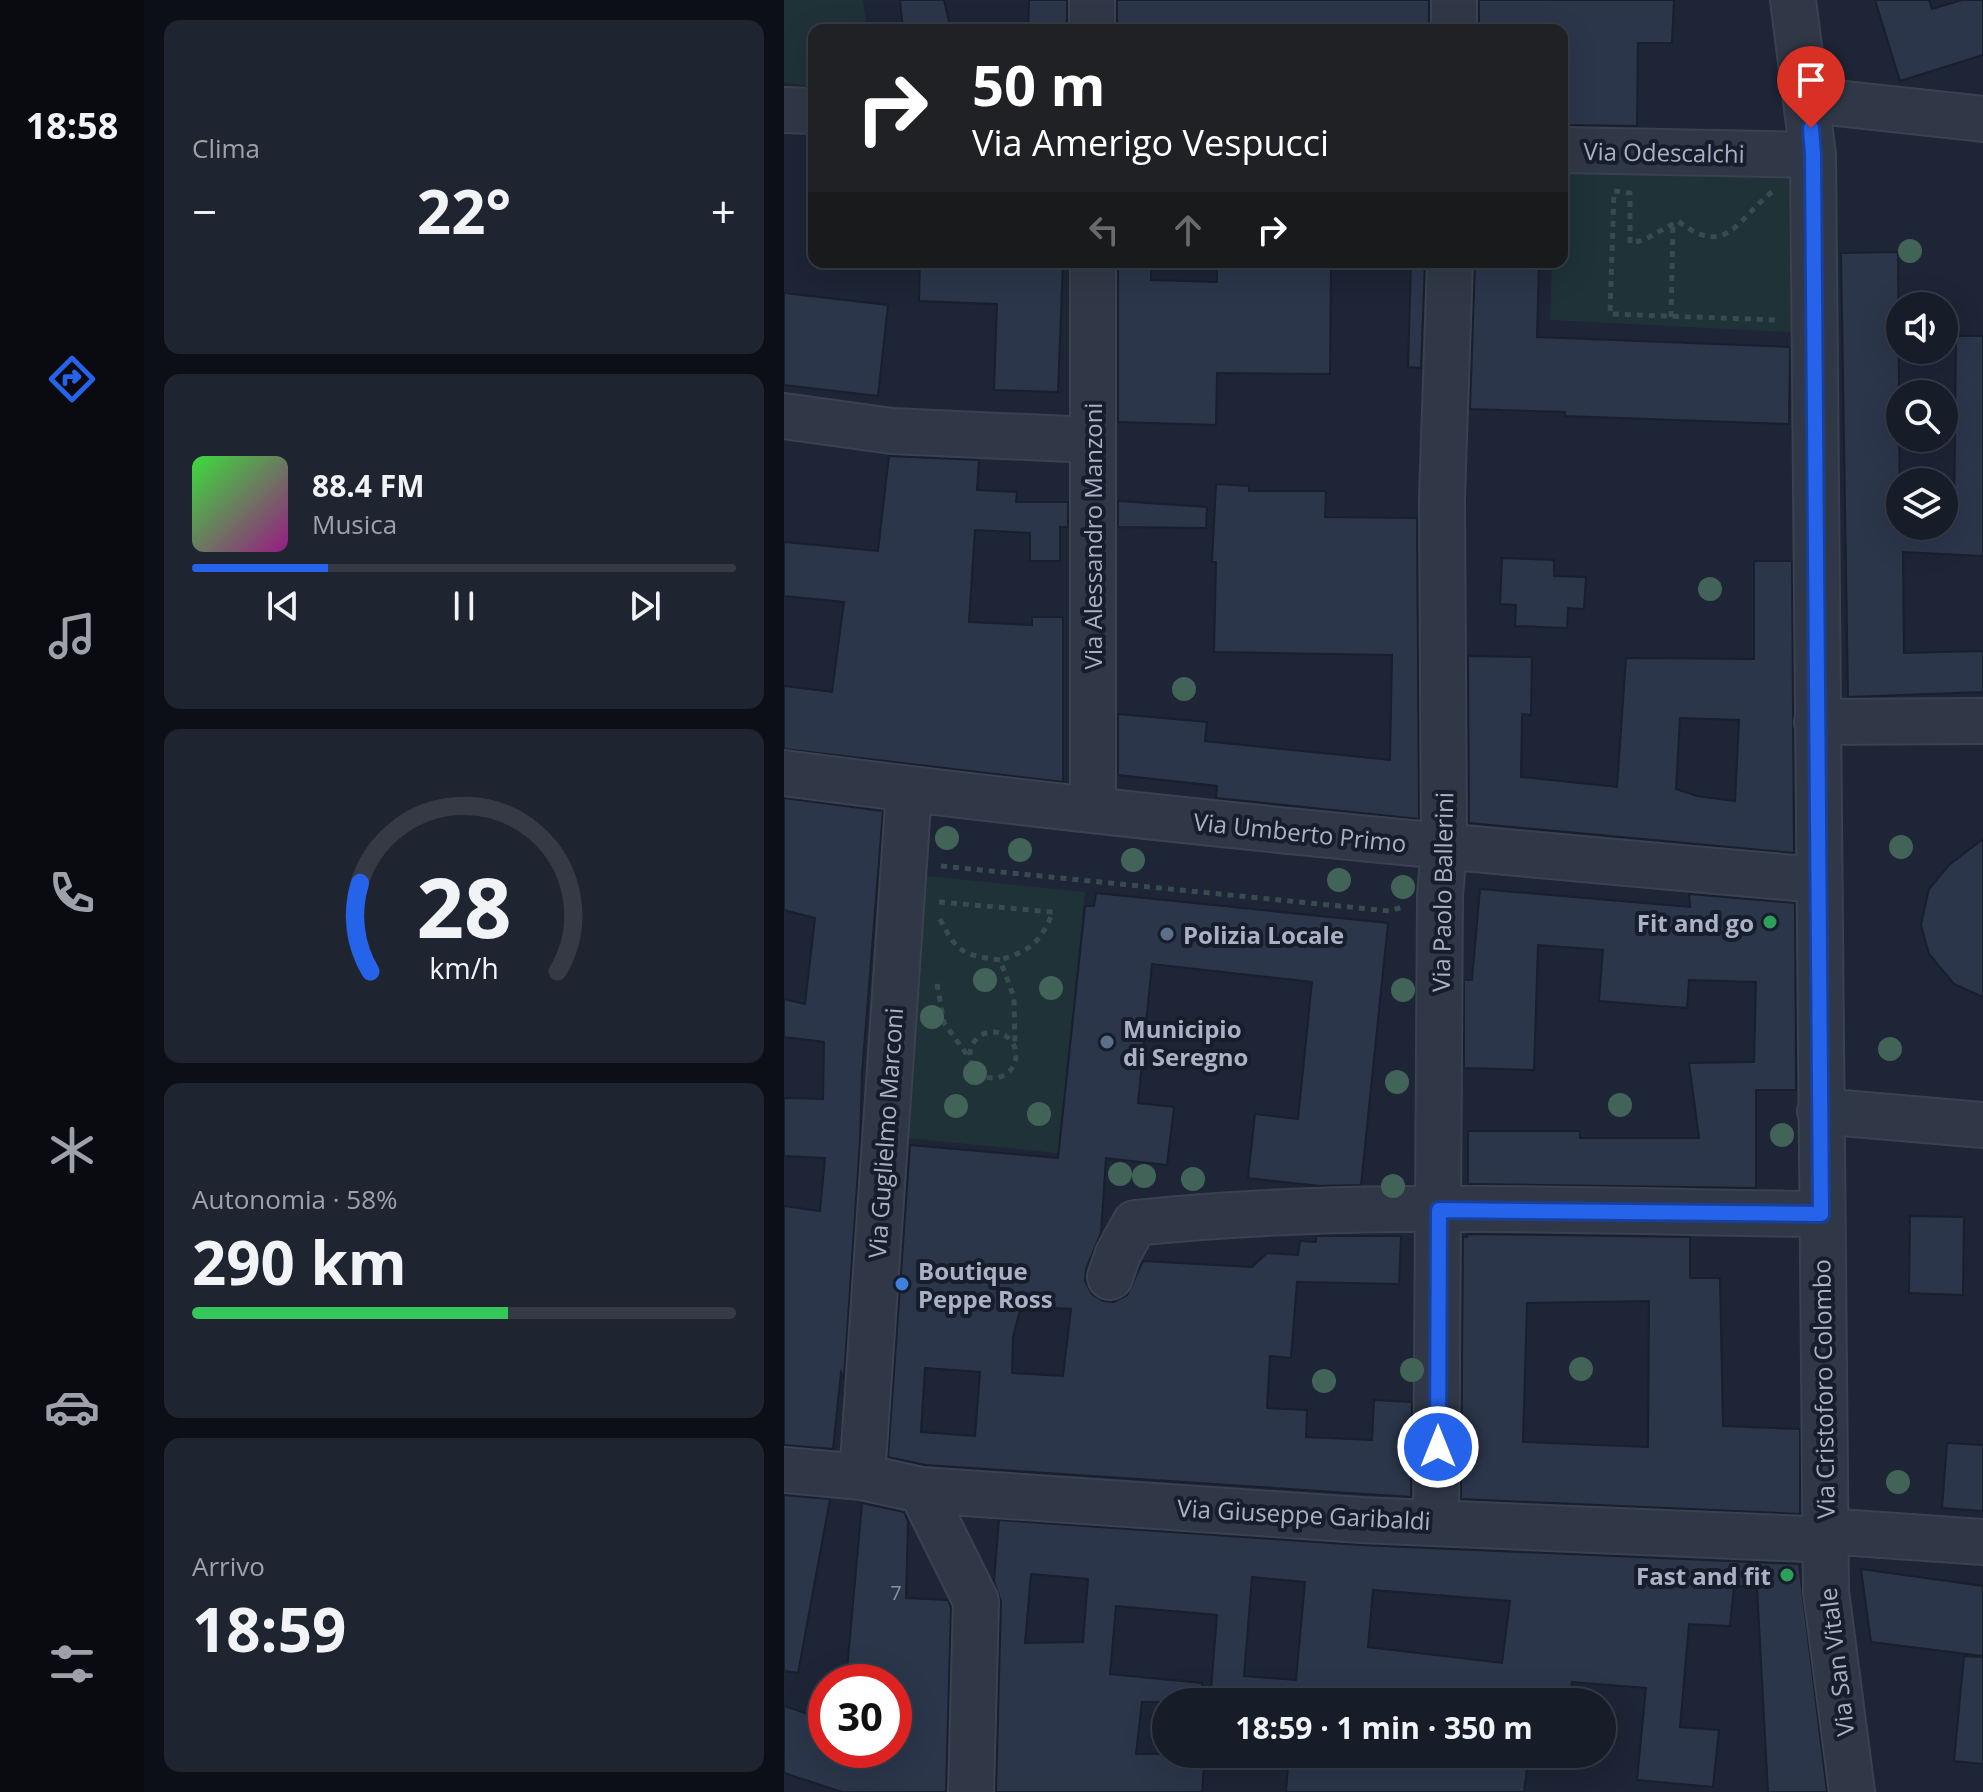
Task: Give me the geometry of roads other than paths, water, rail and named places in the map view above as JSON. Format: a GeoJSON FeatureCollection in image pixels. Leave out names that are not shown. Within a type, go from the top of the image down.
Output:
{"type":"FeatureCollection","features":[{"type":"Feature","properties":{"kind":"street"},"geometry":{"type":"LineString","coordinates":[[1092,0],[1092,24]]}},
{"type":"Feature","properties":{"kind":"street"},"geometry":{"type":"LineString","coordinates":[[1454,0],[1454,24]]}},
{"type":"Feature","properties":{"kind":"street","name":"Via Cristoforo Colombo"},"geometry":{"type":"LineString","coordinates":[[1793,0],[1808,100],[1814,168],[1825,1531]]}},
{"type":"Feature","properties":{"kind":"street"},"geometry":{"type":"LineString","coordinates":[[1808,100],[1983,119]]}},
{"type":"Feature","properties":{"kind":"street"},"geometry":{"type":"LineString","coordinates":[[784,110],[808,111]]}},
{"type":"Feature","properties":{"kind":"street","name":"Via Odescalchi"},"geometry":{"type":"LineString","coordinates":[[1568,150],[1814,168]]}},
{"type":"Feature","properties":{"kind":"street","name":"Via Alessandro Manzoni"},"geometry":{"type":"LineString","coordinates":[[1093,268],[1093,810]]}},
{"type":"Feature","properties":{"kind":"street","name":"Via Paolo Ballerini"},"geometry":{"type":"LineString","coordinates":[[1436,1522],[1440,895],[1444,848],[1442,497],[1450,268]]}},
{"type":"Feature","properties":{"kind":"street"},"geometry":{"type":"LineString","coordinates":[[784,416],[892,431],[1092,440]]}},
{"type":"Feature","properties":{"kind":"street"},"geometry":{"type":"LineString","coordinates":[[1817,722],[1983,721]]}},
{"type":"Feature","properties":{"kind":"street","name":"Via Umberto Primo"},"geometry":{"type":"LineString","coordinates":[[784,773],[909,790],[1444,848],[1818,880]]}},
{"type":"Feature","properties":{"kind":"street","name":"Via Guglielmo Marconi"},"geometry":{"type":"LineString","coordinates":[[862,1477],[909,790]]}},
{"type":"Feature","properties":{"kind":"street"},"geometry":{"type":"LineString","coordinates":[[1820,1111],[1983,1125]]}},
{"type":"Feature","properties":{"kind":"street"},"geometry":{"type":"LineString","coordinates":[[1110,1277],[1118,1254],[1135,1223],[1252,1213],[1439,1210],[1821,1214]]}},
{"type":"Feature","properties":{"kind":"street","name":"Via Giuseppe Garibaldi"},"geometry":{"type":"LineString","coordinates":[[784,1470],[862,1477],[921,1490],[1361,1520],[1806,1539],[1825,1531],[1983,1542]]}},
{"type":"Feature","properties":{"kind":"street"},"geometry":{"type":"LineString","coordinates":[[921,1490],[976,1601],[971,1792]]}},
{"type":"Feature","properties":{"kind":"street","name":"Via San Vitale"},"geometry":{"type":"LineString","coordinates":[[1825,1531],[1826,1591],[1852,1792]]}},
{"type":"Feature","properties":{"kind":"place","name":"Fit and go"},"geometry":{"type":"Point","coordinates":[1770,922]}},
{"type":"Feature","properties":{"kind":"place","name":"Polizia Locale"},"geometry":{"type":"Point","coordinates":[1167,934]}},
{"type":"Feature","properties":{"kind":"place","name":"Municipio di Seregno"},"geometry":{"type":"Point","coordinates":[1107,1042]}},
{"type":"Feature","properties":{"kind":"place","name":"Boutique Peppe Ross"},"geometry":{"type":"Point","coordinates":[902,1284]}},
{"type":"Feature","properties":{"kind":"place","name":"Fast and fit"},"geometry":{"type":"Point","coordinates":[1787,1575]}}]}
